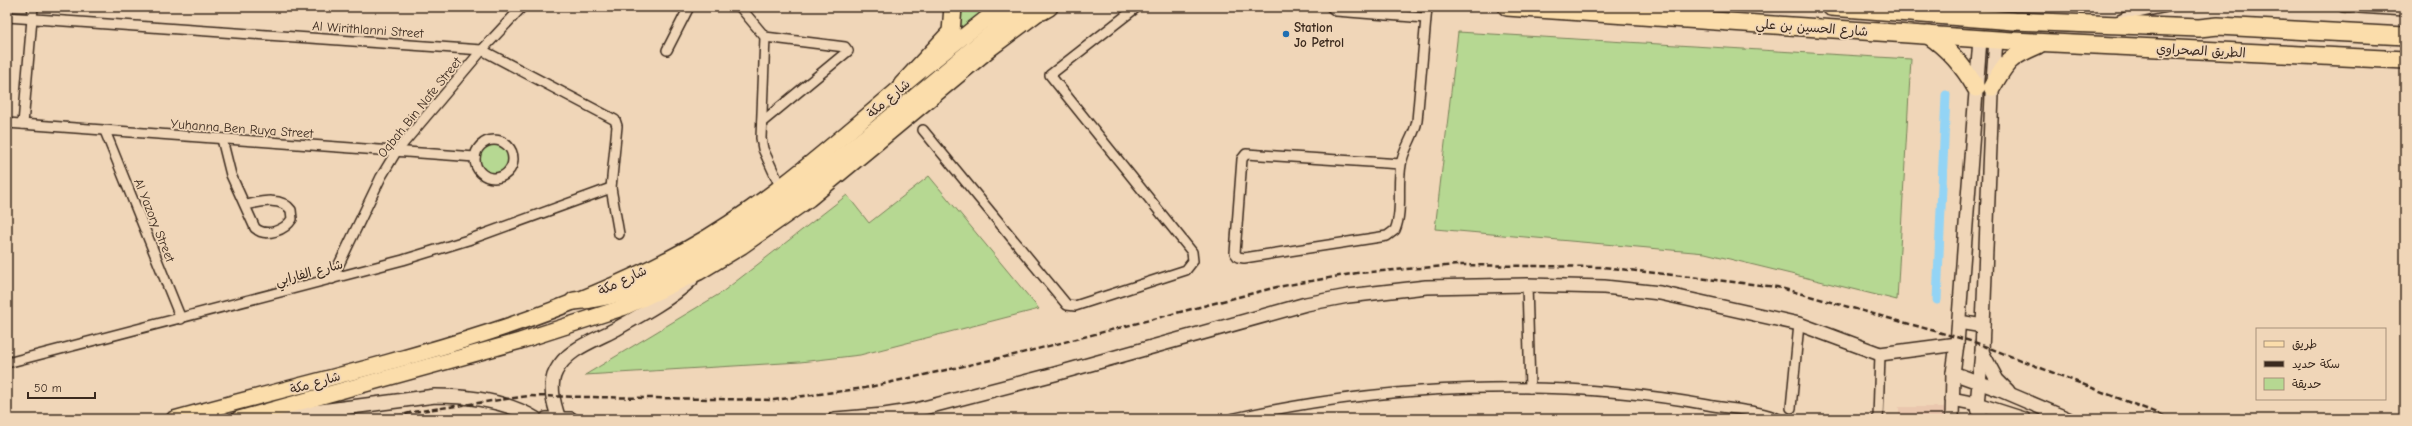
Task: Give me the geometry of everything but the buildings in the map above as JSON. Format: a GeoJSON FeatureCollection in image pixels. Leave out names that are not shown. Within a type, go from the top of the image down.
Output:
{"type":"FeatureCollection","features":[{"type":"Feature","properties":{"kind":"highway"},"geometry":{"type":"LineString","coordinates":[[902,85],[951,32],[953,7]]}},
{"type":"Feature","properties":{"kind":"highway"},"geometry":{"type":"LineString","coordinates":[[574,301],[610,296],[646,284],[703,256],[739,234],[907,105],[1023,7]]}},
{"type":"Feature","properties":{"kind":"highway","name":"شارع الحسين بن علي"},"geometry":{"type":"LineString","coordinates":[[1507,7],[1988,39]]}},
{"type":"Feature","properties":{"kind":"highway","name":"شارع الحسين بن علي"},"geometry":{"type":"LineString","coordinates":[[1831,7],[1994,12]]}},
{"type":"Feature","properties":{"kind":"highway"},"geometry":{"type":"LineString","coordinates":[[1988,39],[1994,12]]}},
{"type":"Feature","properties":{"kind":"highway","name":"الطريق الصحراوي"},"geometry":{"type":"LineString","coordinates":[[1994,12],[2025,21],[2199,28],[2218,26],[2405,36]]}},
{"type":"Feature","properties":{"kind":"highway"},"geometry":{"type":"LineString","coordinates":[[1928,35],[1940,43],[1984,88],[2005,63],[2018,53],[2043,43]]}},
{"type":"Feature","properties":{"kind":"highway","name":"الطريق الصحراوي"},"geometry":{"type":"LineString","coordinates":[[1988,39],[2043,43],[2405,60]]}},
{"type":"Feature","properties":{"kind":"main road","name":"شارع مكة"},"geometry":{"type":"LineString","coordinates":[[174,419],[284,391],[425,351],[574,301],[687,249],[780,186],[902,85],[1001,7]]}},
{"type":"Feature","properties":{"kind":"main road","name":"شارع مكة"},"geometry":{"type":"LineString","coordinates":[[239,419],[520,342],[625,307],[700,272],[742,246],[809,199],[991,48],[1046,8]]}},
{"type":"Feature","properties":{"kind":"street"},"geometry":{"type":"LineString","coordinates":[[23,124],[33,7]]}},
{"type":"Feature","properties":{"kind":"street","name":"Oqbah Bin Nafe Street"},"geometry":{"type":"LineString","coordinates":[[332,279],[381,177],[396,152],[482,50],[522,7]]}},
{"type":"Feature","properties":{"kind":"street"},"geometry":{"type":"LineString","coordinates":[[667,50],[688,7]]}},
{"type":"Feature","properties":{"kind":"street"},"geometry":{"type":"LineString","coordinates":[[740,7],[765,37],[762,122],[763,150],[780,186]]}},
{"type":"Feature","properties":{"kind":"street"},"geometry":{"type":"LineString","coordinates":[[923,130],[1067,305],[1075,306],[1186,270],[1193,261],[1192,252],[1050,75],[1137,7]]}},
{"type":"Feature","properties":{"kind":"street"},"geometry":{"type":"LineString","coordinates":[[1331,7],[1336,11],[1367,10],[1425,18]]}},
{"type":"Feature","properties":{"kind":"street"},"geometry":{"type":"LineString","coordinates":[[1401,164],[1246,154],[1242,159],[1235,253],[1238,257],[1244,258],[1387,236],[1396,226],[1401,164],[1408,144],[1413,136],[1417,121],[1427,7]]}},
{"type":"Feature","properties":{"kind":"street"},"geometry":{"type":"LineString","coordinates":[[2110,25],[2121,17],[2166,7]]}},
{"type":"Feature","properties":{"kind":"street"},"geometry":{"type":"LineString","coordinates":[[2343,7],[2405,11]]}},
{"type":"Feature","properties":{"kind":"street","name":"Al Wirithlanni Street"},"geometry":{"type":"LineString","coordinates":[[7,17],[482,50],[615,120],[618,126],[611,188]]}},
{"type":"Feature","properties":{"kind":"street"},"geometry":{"type":"LineString","coordinates":[[762,122],[848,51],[845,47],[765,37]]}},
{"type":"Feature","properties":{"kind":"street"},"geometry":{"type":"LineString","coordinates":[[1952,419],[1953,373],[1988,39]]}},
{"type":"Feature","properties":{"kind":"street"},"geometry":{"type":"LineString","coordinates":[[1981,419],[1977,404],[1983,326],[1984,88]]}},
{"type":"Feature","properties":{"kind":"street","name":"Yuhanna Ben Ruya Street"},"geometry":{"type":"LineString","coordinates":[[7,123],[475,157]]}},
{"type":"Feature","properties":{"kind":"street","name":"Al Yazory Street"},"geometry":{"type":"LineString","coordinates":[[105,131],[181,319]]}},
{"type":"Feature","properties":{"kind":"street"},"geometry":{"type":"LineString","coordinates":[[222,139],[231,175],[246,205],[255,228],[262,232],[285,228],[292,219],[291,210],[283,202],[268,201],[246,205]]}},
{"type":"Feature","properties":{"kind":"street"},"geometry":{"type":"LineString","coordinates":[[498,140],[503,142],[512,152],[513,164],[501,178],[488,178],[478,170],[475,157],[477,151],[485,142],[498,140]]}},
{"type":"Feature","properties":{"kind":"street"},"geometry":{"type":"LineString","coordinates":[[611,188],[619,234]]}},
{"type":"Feature","properties":{"kind":"street","name":"شارع الفارابي"},"geometry":{"type":"LineString","coordinates":[[7,363],[332,279],[468,240],[611,188]]}},
{"type":"Feature","properties":{"kind":"street"},"geometry":{"type":"LineString","coordinates":[[559,419],[553,397],[553,380],[564,360],[578,349],[671,296],[700,272]]}},
{"type":"Feature","properties":{"kind":"street"},"geometry":{"type":"LineString","coordinates":[[836,419],[884,417],[916,410],[1055,374],[1306,304],[1348,296],[1426,286],[1527,285],[1604,287],[1660,293],[1799,324],[1880,354],[1957,344]]}},
{"type":"Feature","properties":{"kind":"street"},"geometry":{"type":"LineString","coordinates":[[1527,285],[1530,388]]}},
{"type":"Feature","properties":{"kind":"street"},"geometry":{"type":"LineString","coordinates":[[1959,322],[1983,326]]}},
{"type":"Feature","properties":{"kind":"street"},"geometry":{"type":"LineString","coordinates":[[1791,408],[1799,324]]}},
{"type":"Feature","properties":{"kind":"street"},"geometry":{"type":"LineString","coordinates":[[1982,352],[1997,380],[2011,396]]}},
{"type":"Feature","properties":{"kind":"street"},"geometry":{"type":"LineString","coordinates":[[1878,419],[1880,354]]}},
{"type":"Feature","properties":{"kind":"street"},"geometry":{"type":"LineString","coordinates":[[1953,373],[2068,419]]}},
{"type":"Feature","properties":{"kind":"street"},"geometry":{"type":"LineString","coordinates":[[1231,419],[1267,411],[1349,399],[1426,392],[1530,388],[1653,395],[1779,419]]}},
{"type":"Feature","properties":{"kind":"street"},"geometry":{"type":"LineString","coordinates":[[260,419],[448,396],[469,397],[502,405],[526,413],[536,419]]}},
{"type":"Feature","properties":{"kind":"street"},"geometry":{"type":"LineString","coordinates":[[1952,399],[1977,404],[2024,419]]}},
{"type":"Feature","properties":{"kind":"street"},"geometry":{"type":"LineString","coordinates":[[546,419],[571,419]]}},
{"type":"Feature","properties":{"kind":"shaded area"},"geometry":{"type":"Polygon","coordinates":[[[1899,407],[1955,407],[1955,419],[1899,419],[1899,407]]]}},
{"type":"Feature","properties":{"kind":"green space"},"geometry":{"type":"Polygon","coordinates":[[[960,7],[991,7],[963,28],[961,26],[960,7]]]}},
{"type":"Feature","properties":{"kind":"green space"},"geometry":{"type":"Polygon","coordinates":[[[1458,32],[1911,59],[1897,300],[1705,253],[1435,229],[1458,32]]]}},
{"type":"Feature","properties":{"kind":"green space"},"geometry":{"type":"Polygon","coordinates":[[[494,142],[506,147],[511,159],[506,171],[494,176],[482,171],[477,159],[482,147],[494,142]]]}},
{"type":"Feature","properties":{"kind":"green space"},"geometry":{"type":"Polygon","coordinates":[[[929,176],[1039,309],[860,355],[800,362],[585,375],[721,293],[847,195],[869,223],[929,176]]]}},
{"type":"Feature","properties":{"kind":"waterway"},"geometry":{"type":"LineString","coordinates":[[1937,300],[1946,95]]}},
{"type":"Feature","properties":{"kind":"railway"},"geometry":{"type":"LineString","coordinates":[[388,419],[413,412],[528,396],[774,400],[865,388],[1018,354],[1277,287],[1357,273],[1458,265],[1603,267],[1777,287],[1974,342],[2172,419]]}},
{"type":"Feature","properties":{"kind":"place","name":"Station Jo Petrol"},"geometry":{"type":"Point","coordinates":[1286,34]}}]}
